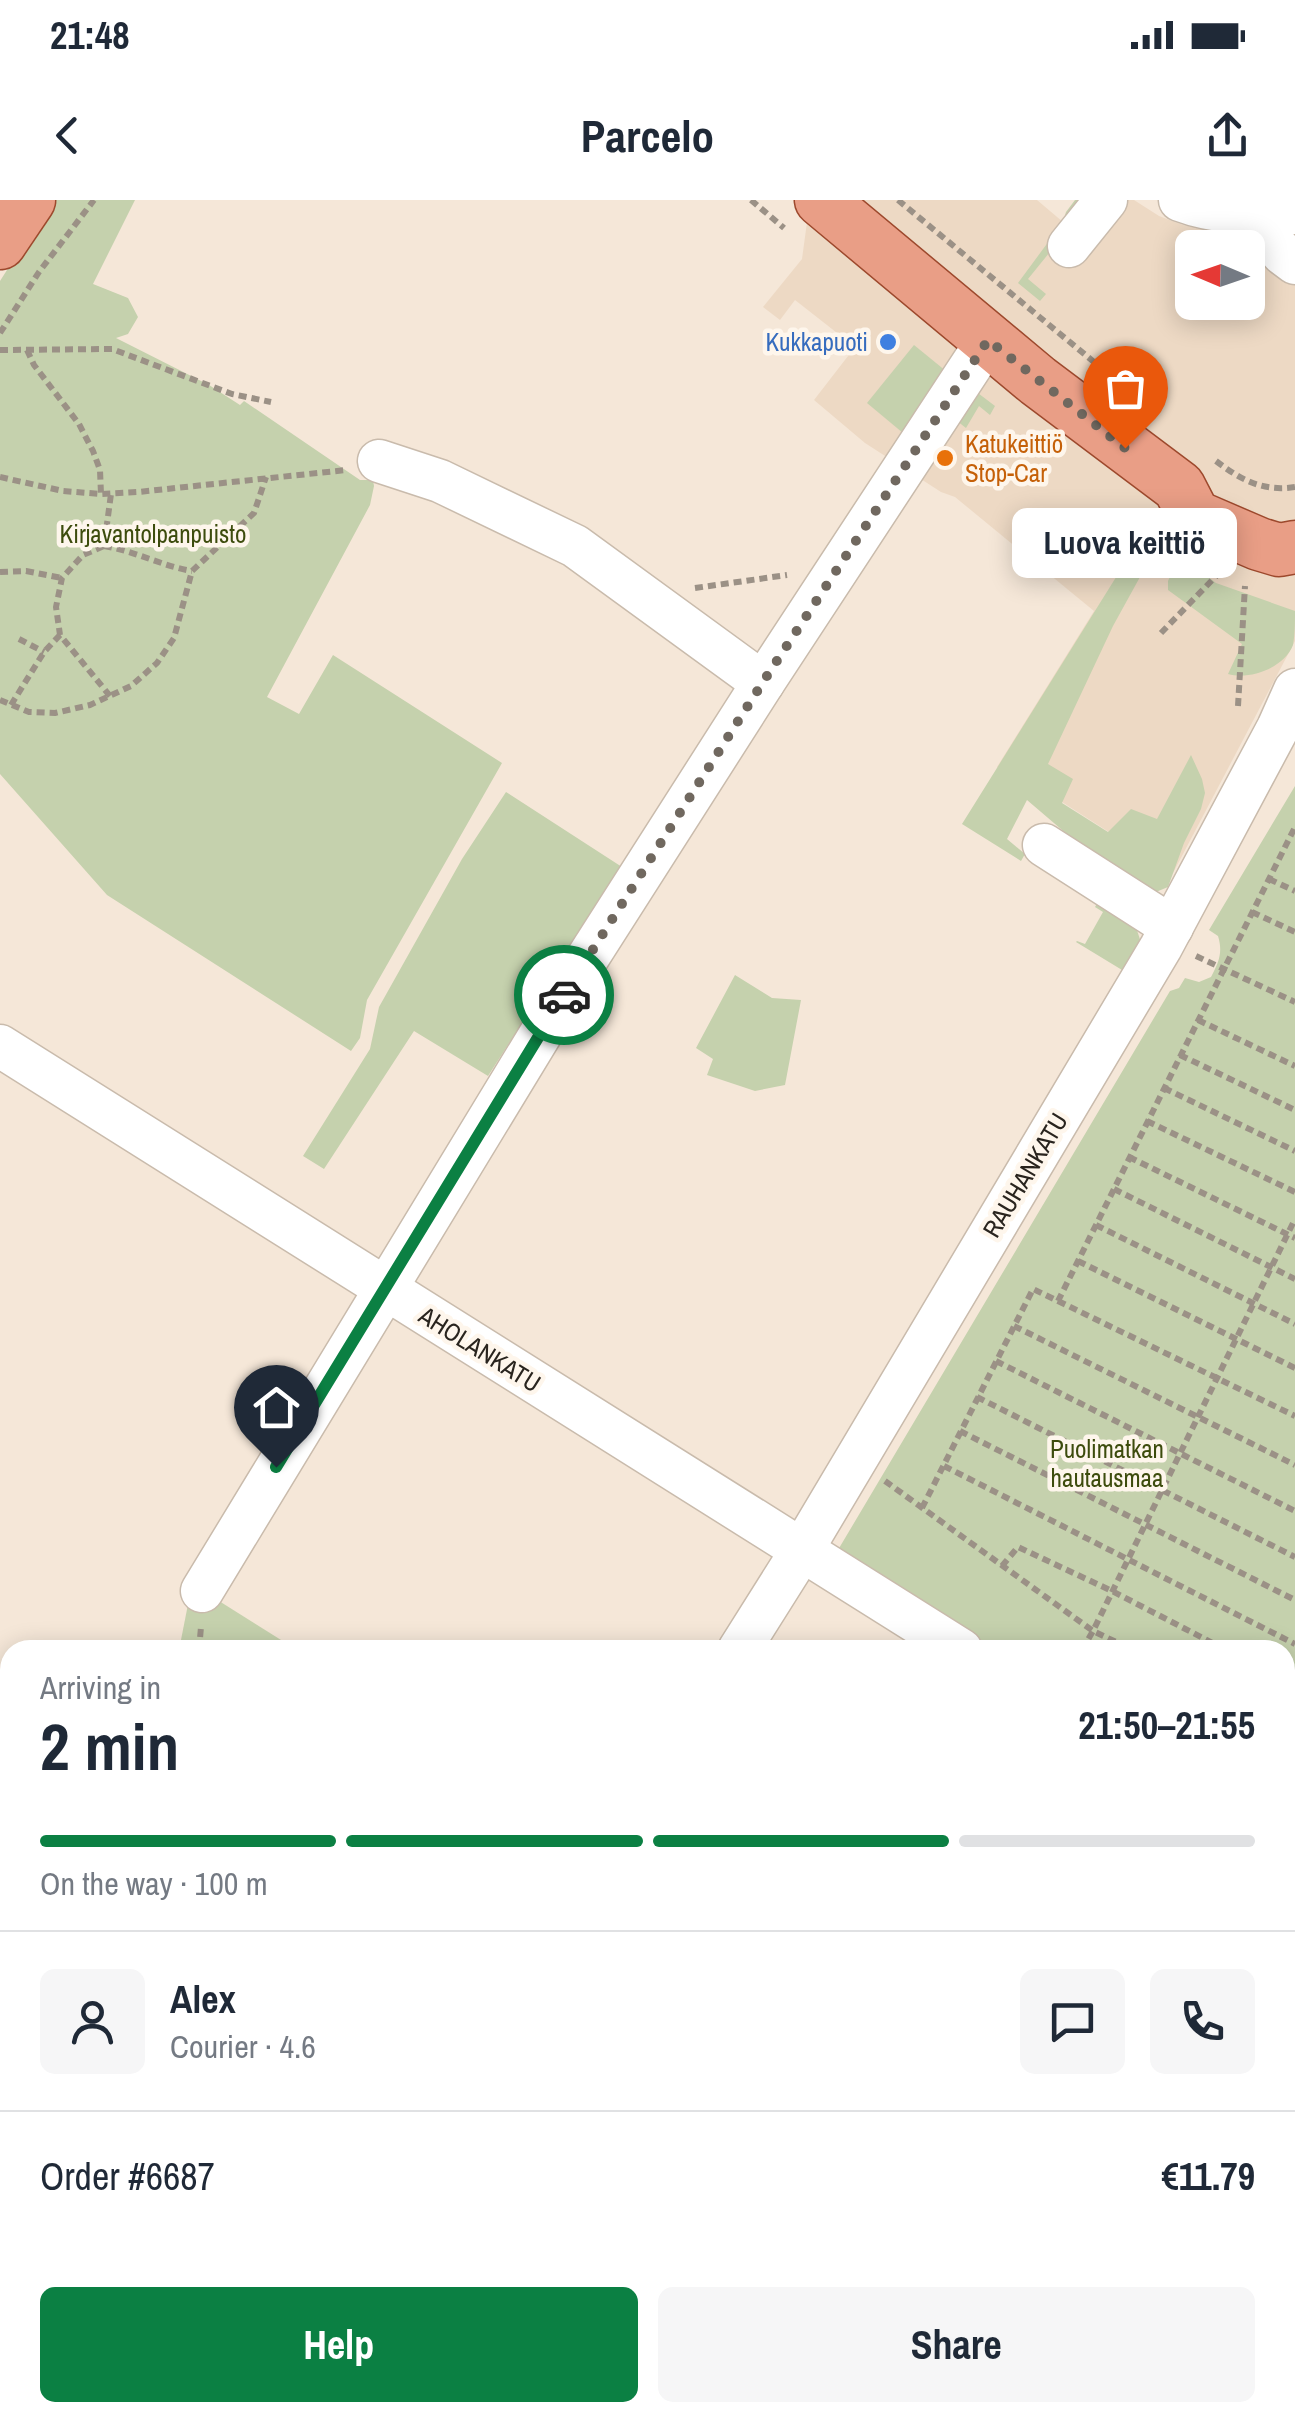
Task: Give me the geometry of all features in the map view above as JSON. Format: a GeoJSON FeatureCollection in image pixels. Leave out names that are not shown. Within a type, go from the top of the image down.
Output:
{"type":"FeatureCollection","features":[{"type":"Feature","properties":{"kind":"main road"},"geometry":{"type":"LineString","coordinates":[[0,243],[29,200]]}},
{"type":"Feature","properties":{"kind":"main road"},"geometry":{"type":"LineString","coordinates":[[821,200],[1067,403],[1194,470],[1205,486],[1295,522]]}},
{"type":"Feature","properties":{"kind":"main road"},"geometry":{"type":"LineString","coordinates":[[1194,470],[1194,516],[1258,544],[1278,550],[1295,547]]}},
{"type":"Feature","properties":{"kind":"street"},"geometry":{"type":"LineString","coordinates":[[1069,246],[1106,200]]}},
{"type":"Feature","properties":{"kind":"street"},"geometry":{"type":"LineString","coordinates":[[1180,200],[1214,210],[1280,213],[1266,235],[1295,262]]}},
{"type":"Feature","properties":{"kind":"street"},"geometry":{"type":"LineString","coordinates":[[202,1591],[574,978],[988,340]]}},
{"type":"Feature","properties":{"kind":"street"},"geometry":{"type":"LineString","coordinates":[[389,465],[440,481],[574,546],[763,682]]}},
{"type":"Feature","properties":{"kind":"street","name":"RAUHANKATU"},"geometry":{"type":"LineString","coordinates":[[745,1640],[1179,939],[1295,690]]}},
{"type":"Feature","properties":{"kind":"street"},"geometry":{"type":"LineString","coordinates":[[1044,844],[1179,939]]}},
{"type":"Feature","properties":{"kind":"street","name":"AHOLANKATU"},"geometry":{"type":"LineString","coordinates":[[0,1046],[944,1640]]}},
{"type":"Feature","properties":{"kind":"path"},"geometry":{"type":"LineString","coordinates":[[0,333],[39,272],[94,200]]}},
{"type":"Feature","properties":{"kind":"path"},"geometry":{"type":"LineString","coordinates":[[898,200],[1119,382]]}},
{"type":"Feature","properties":{"kind":"path"},"geometry":{"type":"LineString","coordinates":[[0,350],[112,349],[232,394],[271,402]]}},
{"type":"Feature","properties":{"kind":"path"},"geometry":{"type":"LineString","coordinates":[[28,350],[34,365],[79,424],[93,451],[100,470],[101,494]]}},
{"type":"Feature","properties":{"kind":"path"},"geometry":{"type":"LineString","coordinates":[[0,477],[64,491],[110,494],[389,465]]}},
{"type":"Feature","properties":{"kind":"path"},"geometry":{"type":"LineString","coordinates":[[1194,470],[1276,490],[1295,486]]}},
{"type":"Feature","properties":{"kind":"path"},"geometry":{"type":"LineString","coordinates":[[0,700],[29,712],[55,713],[90,705],[131,686],[157,664],[174,638],[192,570],[254,512],[266,478]]}},
{"type":"Feature","properties":{"kind":"path"},"geometry":{"type":"LineString","coordinates":[[104,546],[110,494]]}},
{"type":"Feature","properties":{"kind":"path"},"geometry":{"type":"LineString","coordinates":[[110,696],[60,635],[56,607],[62,578],[83,555],[104,546],[192,570]]}},
{"type":"Feature","properties":{"kind":"path"},"geometry":{"type":"LineString","coordinates":[[642,595],[788,574],[846,557]]}},
{"type":"Feature","properties":{"kind":"path"},"geometry":{"type":"LineString","coordinates":[[1161,633],[1224,569]]}},
{"type":"Feature","properties":{"kind":"path"},"geometry":{"type":"LineString","coordinates":[[0,572],[62,578]]}},
{"type":"Feature","properties":{"kind":"path"},"geometry":{"type":"LineString","coordinates":[[1238,706],[1246,578]]}},
{"type":"Feature","properties":{"kind":"path"},"geometry":{"type":"LineString","coordinates":[[11,705],[44,652],[60,635]]}},
{"type":"Feature","properties":{"kind":"path"},"geometry":{"type":"LineString","coordinates":[[19,638],[44,652]]}},
{"type":"Feature","properties":{"kind":"path"},"geometry":{"type":"LineString","coordinates":[[1058,1300],[1295,827]]}},
{"type":"Feature","properties":{"kind":"path"},"geometry":{"type":"LineString","coordinates":[[1286,845],[1295,849]]}},
{"type":"Feature","properties":{"kind":"path"},"geometry":{"type":"LineString","coordinates":[[1269,879],[1295,891]]}},
{"type":"Feature","properties":{"kind":"path"},"geometry":{"type":"LineString","coordinates":[[1252,912],[1295,932]]}},
{"type":"Feature","properties":{"kind":"path"},"geometry":{"type":"LineString","coordinates":[[1179,939],[1225,968],[1295,1002]]}},
{"type":"Feature","properties":{"kind":"path"},"geometry":{"type":"LineString","coordinates":[[1198,1020],[1295,1066]]}},
{"type":"Feature","properties":{"kind":"path"},"geometry":{"type":"LineString","coordinates":[[1180,1055],[1295,1110]]}},
{"type":"Feature","properties":{"kind":"path"},"geometry":{"type":"LineString","coordinates":[[1164,1088],[1295,1151]]}},
{"type":"Feature","properties":{"kind":"path"},"geometry":{"type":"LineString","coordinates":[[1147,1121],[1295,1192]]}},
{"type":"Feature","properties":{"kind":"path"},"geometry":{"type":"LineString","coordinates":[[1129,1157],[1291,1236]]}},
{"type":"Feature","properties":{"kind":"path"},"geometry":{"type":"LineString","coordinates":[[1114,1189],[1295,1279]]}},
{"type":"Feature","properties":{"kind":"path"},"geometry":{"type":"LineString","coordinates":[[1088,1640],[1271,1268],[1291,1236],[1295,1219]]}},
{"type":"Feature","properties":{"kind":"path"},"geometry":{"type":"LineString","coordinates":[[1096,1225],[1295,1324]]}},
{"type":"Feature","properties":{"kind":"path"},"geometry":{"type":"LineString","coordinates":[[1078,1261],[1295,1368]]}},
{"type":"Feature","properties":{"kind":"path"},"geometry":{"type":"LineString","coordinates":[[922,1508],[1033,1289],[1295,1416]]}},
{"type":"Feature","properties":{"kind":"path"},"geometry":{"type":"LineString","coordinates":[[1014,1326],[1295,1465]]}},
{"type":"Feature","properties":{"kind":"path"},"geometry":{"type":"LineString","coordinates":[[996,1361],[1295,1511]]}},
{"type":"Feature","properties":{"kind":"path"},"geometry":{"type":"LineString","coordinates":[[977,1397],[1295,1556]]}},
{"type":"Feature","properties":{"kind":"path"},"geometry":{"type":"LineString","coordinates":[[960,1431],[1295,1600]]}},
{"type":"Feature","properties":{"kind":"path"},"geometry":{"type":"LineString","coordinates":[[944,1465],[1287,1640]]}},
{"type":"Feature","properties":{"kind":"path"},"geometry":{"type":"LineString","coordinates":[[876,1474],[1093,1630],[1113,1640]]}},
{"type":"Feature","properties":{"kind":"path"},"geometry":{"type":"LineString","coordinates":[[1002,1566],[1018,1547],[1207,1640]]}},
{"type":"Feature","properties":{"kind":"shaded area"},"geometry":{"type":"Polygon","coordinates":[[[810,200],[1037,200],[1063,222],[1080,200],[1134,200],[1159,216],[1209,230],[1175,230],[1175,320],[1265,320],[1265,234],[1295,234],[1295,641],[1173,873],[1062,802],[997,767],[1094,611],[955,497],[865,443],[814,400],[855,347],[795,300],[780,320],[763,307],[802,259],[810,200]]]}},
{"type":"Feature","properties":{"kind":"green space","name":"Kirjavantolpanpuisto"},"geometry":{"type":"Polygon","coordinates":[[[55,200],[135,200],[93,284],[128,298],[138,317],[128,334],[116,338],[240,405],[244,401],[360,480],[373,480],[370,505],[267,697],[299,714],[333,655],[502,763],[367,1000],[360,1038],[351,1051],[107,895],[0,774],[0,281],[55,200]]]}},
{"type":"Feature","properties":{"kind":"green space"},"geometry":{"type":"Polygon","coordinates":[[[1075,200],[1092,200],[1028,279],[1046,294],[1040,301],[1018,283],[1075,200]]]}},
{"type":"Feature","properties":{"kind":"green space"},"geometry":{"type":"Polygon","coordinates":[[[914,345],[952,376],[909,438],[867,403],[914,345]]]}},
{"type":"Feature","properties":{"kind":"green space"},"geometry":{"type":"Polygon","coordinates":[[[970,387],[995,406],[990,415],[979,406],[966,428],[952,417],[970,387]]]}},
{"type":"Feature","properties":{"kind":"green space"},"geometry":{"type":"Polygon","coordinates":[[[1143,528],[1149,531],[1140,577],[1048,764],[1073,779],[1062,803],[1108,832],[1131,809],[1157,819],[1191,755],[1205,793],[1201,809],[1168,887],[1151,894],[1075,841],[1027,800],[1007,839],[1025,854],[1021,861],[962,824],[1143,528]]]}},
{"type":"Feature","properties":{"kind":"green space"},"geometry":{"type":"Polygon","coordinates":[[[1180,555],[1216,583],[1295,611],[1295,633],[1289,653],[1256,674],[1228,674],[1242,644],[1168,590],[1180,555]]]}},
{"type":"Feature","properties":{"kind":"green space","name":"Puolimatkan hautausmaa"},"geometry":{"type":"Polygon","coordinates":[[[1295,786],[1295,1640],[971,1640],[835,1555],[1170,991],[1179,988],[1185,978],[1199,982],[1211,977],[1220,947],[1218,936],[1209,930],[1295,786]]]}},
{"type":"Feature","properties":{"kind":"green space"},"geometry":{"type":"Polygon","coordinates":[[[506,792],[622,867],[488,1076],[414,1031],[324,1169],[303,1156],[370,1049],[379,1007],[462,859],[506,792]]]}},
{"type":"Feature","properties":{"kind":"green space"},"geometry":{"type":"Polygon","coordinates":[[[1102,895],[1128,916],[1139,935],[1142,946],[1127,973],[1076,942],[1085,944],[1103,912],[1095,907],[1102,895]]]}},
{"type":"Feature","properties":{"kind":"green space"},"geometry":{"type":"Polygon","coordinates":[[[735,975],[772,998],[801,1000],[785,1085],[755,1091],[707,1075],[713,1059],[696,1048],[735,975]]]}},
{"type":"Feature","properties":{"kind":"green space"},"geometry":{"type":"Polygon","coordinates":[[[192,1584],[281,1640],[181,1640],[192,1584]]]}},
{"type":"Feature","properties":{"kind":"way so far"},"geometry":{"type":"LineString","coordinates":[[564,995],[763,682],[988,340],[1125,448]]}},
{"type":"Feature","properties":{"kind":"place","name":"Kukkapuoti"},"geometry":{"type":"Point","coordinates":[888,342]}},
{"type":"Feature","properties":{"kind":"place","name":"Luova keittiö"},"geometry":{"type":"Point","coordinates":[1125,448]}},
{"type":"Feature","properties":{"kind":"place","name":"Katukeittiö Stop-Car"},"geometry":{"type":"Point","coordinates":[945,458]}},
{"type":"Feature","properties":{"kind":"route"},"geometry":{"type":"LineString","coordinates":[[276,1467],[564,995]]}}]}
